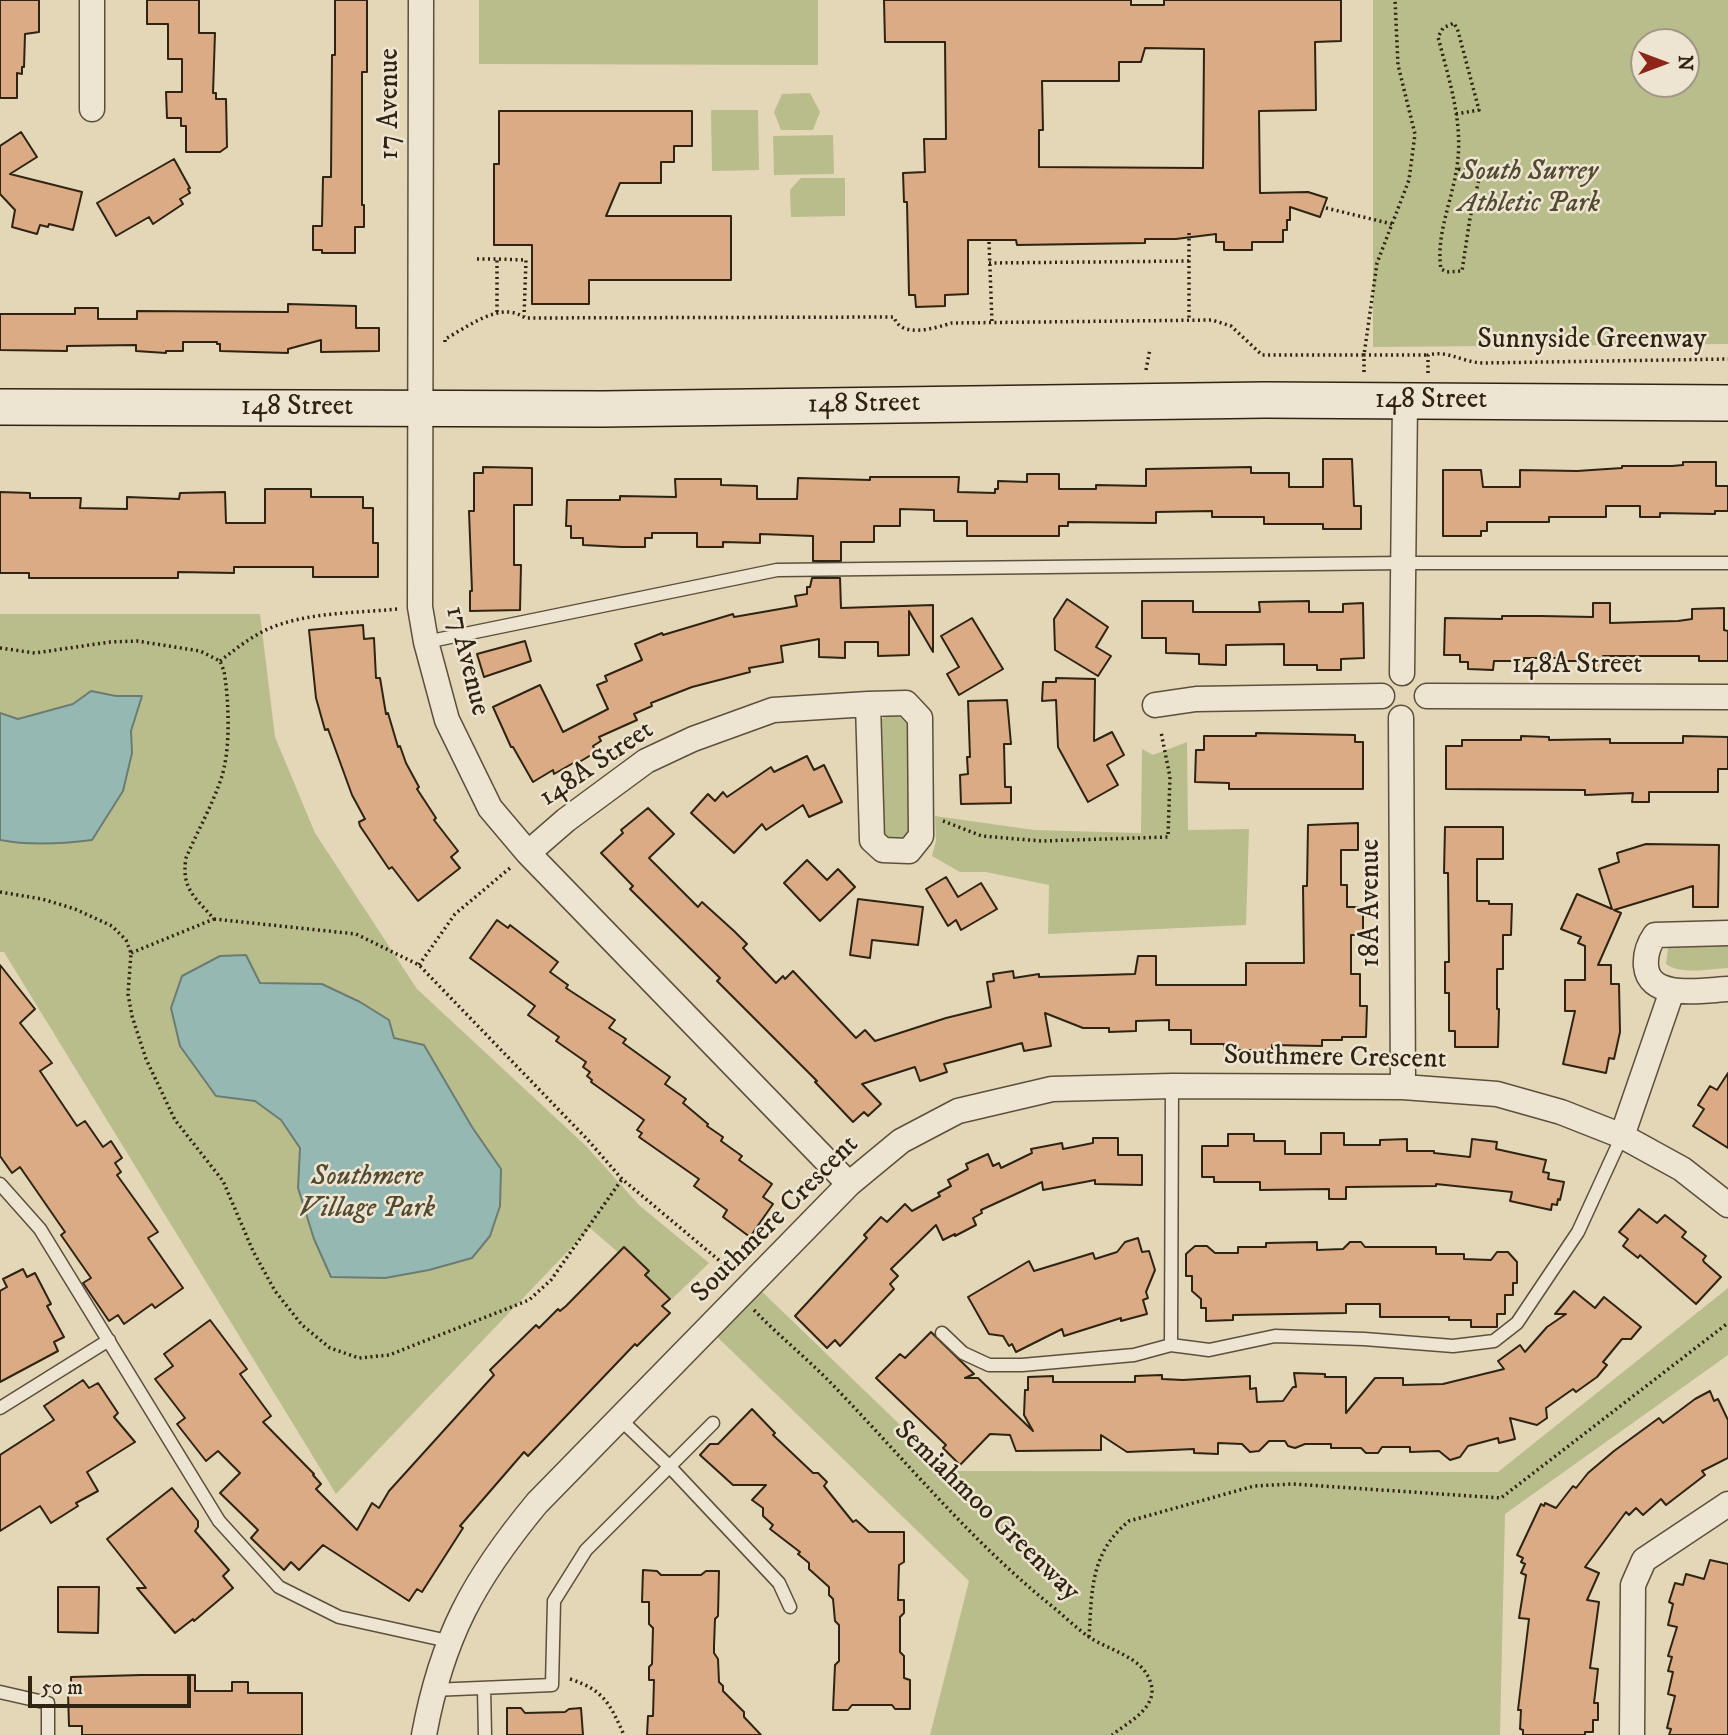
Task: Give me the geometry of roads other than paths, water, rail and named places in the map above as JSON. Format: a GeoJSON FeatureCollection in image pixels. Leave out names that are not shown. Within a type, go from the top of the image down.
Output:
{"type":"FeatureCollection","features":[{"type":"Feature","properties":{"kind":"main road","name":"148 Street"},"geometry":{"type":"LineString","coordinates":[[0,407],[603,409],[1265,400],[1728,403]]}},
{"type":"Feature","properties":{"kind":"street"},"geometry":{"type":"LineString","coordinates":[[92,0],[92,109]]}},
{"type":"Feature","properties":{"kind":"street","name":"17 Avenue"},"geometry":{"type":"LineString","coordinates":[[421,0],[420,607],[426,642],[447,720],[490,808],[528,853],[849,1184]]}},
{"type":"Feature","properties":{"kind":"street"},"geometry":{"type":"LineString","coordinates":[[1402,673],[1405,401]]}},
{"type":"Feature","properties":{"kind":"street"},"geometry":{"type":"LineString","coordinates":[[1402,673],[1419,679],[1427,696],[1421,710],[1408,718],[1392,715],[1385,708],[1382,696],[1386,681],[1393,675],[1402,673]]}},
{"type":"Feature","properties":{"kind":"street"},"geometry":{"type":"LineString","coordinates":[[1155,705],[1196,699],[1382,696]]}},
{"type":"Feature","properties":{"kind":"street","name":"148A Street"},"geometry":{"type":"LineString","coordinates":[[1427,696],[1728,696]]}},
{"type":"Feature","properties":{"kind":"street","name":"148A Street"},"geometry":{"type":"LineString","coordinates":[[528,853],[566,820],[646,761],[693,739],[773,710],[868,704],[906,703],[920,718],[922,813],[921,836],[909,851],[883,850],[872,840],[868,704]]}},
{"type":"Feature","properties":{"kind":"street","name":"18A Avenue"},"geometry":{"type":"LineString","coordinates":[[1401,718],[1403,1087]]}},
{"type":"Feature","properties":{"kind":"street"},"geometry":{"type":"LineString","coordinates":[[1728,933],[1655,935],[1649,943],[1645,957],[1647,973],[1653,983],[1672,990],[1728,989]]}},
{"type":"Feature","properties":{"kind":"street"},"geometry":{"type":"LineString","coordinates":[[1622,1136],[1672,990]]}},
{"type":"Feature","properties":{"kind":"street","name":"Southmere Crescent"},"geometry":{"type":"LineString","coordinates":[[424,1735],[432,1690],[448,1642],[470,1596],[500,1547],[537,1503],[849,1184],[901,1141],[958,1111],[1052,1089],[1172,1086],[1403,1087],[1497,1094],[1561,1112],[1622,1136],[1682,1169],[1728,1205]]}},
{"type":"Feature","properties":{"kind":"street"},"geometry":{"type":"LineString","coordinates":[[1632,1735],[1633,1585],[1644,1560],[1728,1504]]}},
{"type":"Feature","properties":{"kind":"lane"},"geometry":{"type":"LineString","coordinates":[[426,642],[777,570],[1728,563]]}},
{"type":"Feature","properties":{"kind":"lane"},"geometry":{"type":"LineString","coordinates":[[1171,1345],[1172,1086]]}},
{"type":"Feature","properties":{"kind":"lane"},"geometry":{"type":"LineString","coordinates":[[942,1333],[962,1353],[989,1366],[1022,1366],[1134,1355],[1171,1345],[1209,1350],[1275,1336],[1453,1346],[1494,1341],[1517,1323],[1578,1231],[1622,1136]]}},
{"type":"Feature","properties":{"kind":"lane"},"geometry":{"type":"LineString","coordinates":[[0,1184],[40,1229],[219,1521],[279,1587],[339,1617],[448,1642]]}},
{"type":"Feature","properties":{"kind":"lane"},"geometry":{"type":"LineString","coordinates":[[0,1408],[109,1340]]}},
{"type":"Feature","properties":{"kind":"lane"},"geometry":{"type":"LineString","coordinates":[[620,1419],[670,1467],[779,1583],[790,1607]]}},
{"type":"Feature","properties":{"kind":"lane"},"geometry":{"type":"LineString","coordinates":[[432,1690],[552,1685],[554,1601],[586,1550],[713,1423]]}},
{"type":"Feature","properties":{"kind":"lane"},"geometry":{"type":"LineString","coordinates":[[484,1688],[485,1735]]}},
{"type":"Feature","properties":{"kind":"lane"},"geometry":{"type":"LineString","coordinates":[[0,1692],[48,1703],[48,1735]]}},
{"type":"Feature","properties":{"kind":"water"},"geometry":{"type":"Polygon","coordinates":[[[91,691],[116,696],[142,696],[131,731],[132,753],[123,791],[92,840],[46,844],[0,840],[0,713],[18,719],[73,704],[91,691]]]}},
{"type":"Feature","properties":{"kind":"water"},"geometry":{"type":"Polygon","coordinates":[[[246,955],[260,983],[322,984],[360,1002],[389,1020],[394,1038],[424,1045],[472,1127],[501,1169],[500,1206],[490,1236],[472,1258],[385,1278],[331,1277],[314,1239],[298,1188],[300,1148],[281,1120],[255,1101],[216,1096],[180,1046],[171,1008],[182,976],[220,956],[246,955]]]}},
{"type":"Feature","properties":{"kind":"park label","name":"South Surrey Athletic Park"},"geometry":{"type":"Point","coordinates":[1529,189]}},
{"type":"Feature","properties":{"kind":"park label","name":"Southmere Village Park"},"geometry":{"type":"Point","coordinates":[367,1194]}}]}
